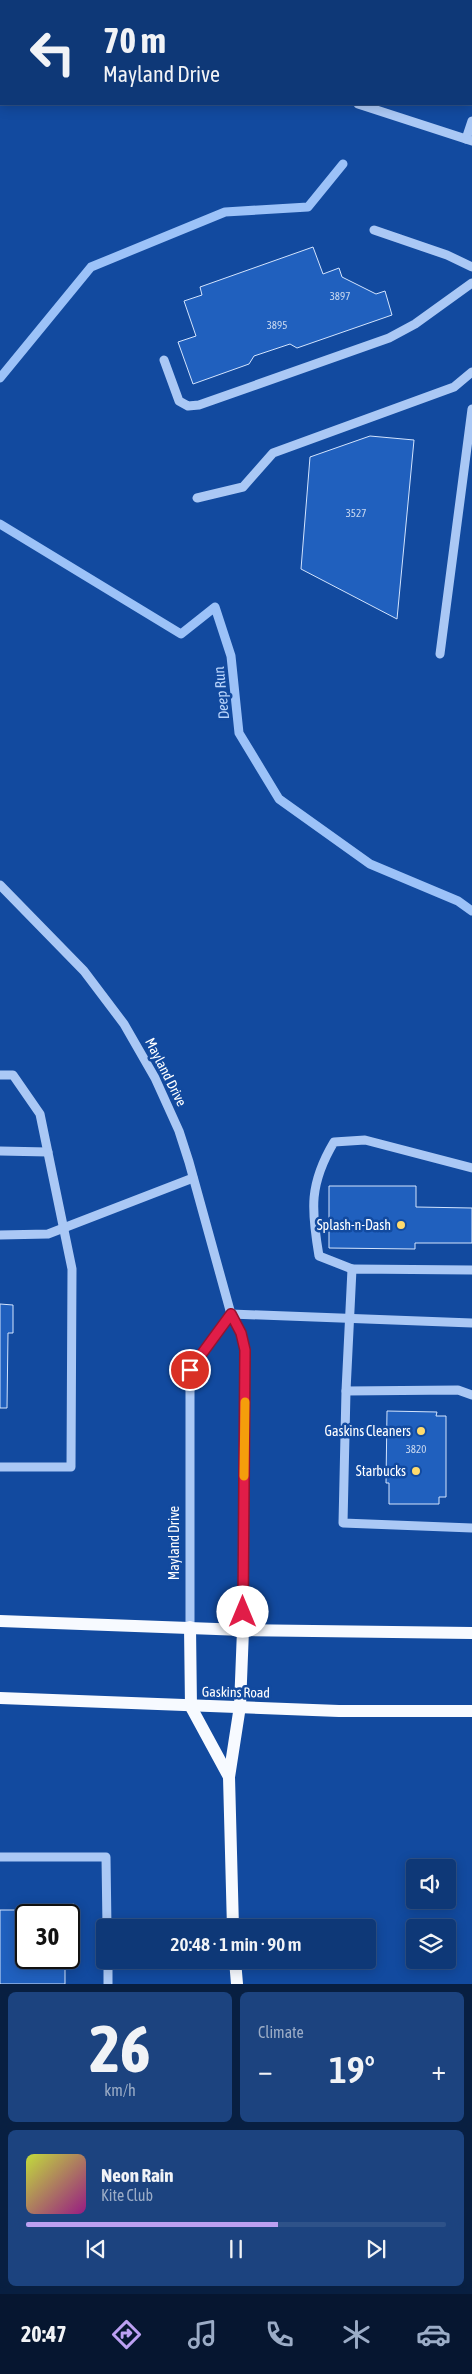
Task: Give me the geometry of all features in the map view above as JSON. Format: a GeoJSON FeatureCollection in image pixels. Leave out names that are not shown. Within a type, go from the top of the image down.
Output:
{"type":"FeatureCollection","features":[{"type":"Feature","properties":{"kind":"main road"},"geometry":{"type":"LineString","coordinates":[[0,1622],[243,1630],[472,1633]]}},
{"type":"Feature","properties":{"kind":"main road","name":"Mayland Drive"},"geometry":{"type":"LineString","coordinates":[[190,1627],[191,1707],[229,1777]]}},
{"type":"Feature","properties":{"kind":"main road","name":"Mayland Drive"},"geometry":{"type":"LineString","coordinates":[[233,1919],[229,1777],[240,1706],[243,1630]]}},
{"type":"Feature","properties":{"kind":"main road","name":"Gaskins Road"},"geometry":{"type":"LineString","coordinates":[[0,1698],[191,1707],[240,1706],[339,1711],[472,1710]]}},
{"type":"Feature","properties":{"kind":"main road"},"geometry":{"type":"LineString","coordinates":[[236,1969],[237,1984]]}},
{"type":"Feature","properties":{"kind":"street"},"geometry":{"type":"LineString","coordinates":[[361,105],[469,140],[472,121]]}},
{"type":"Feature","properties":{"kind":"street"},"geometry":{"type":"LineString","coordinates":[[374,230],[447,255],[472,267]]}},
{"type":"Feature","properties":{"kind":"street"},"geometry":{"type":"LineString","coordinates":[[164,360],[179,401],[188,406],[199,405],[390,338],[415,324],[472,283]]}},
{"type":"Feature","properties":{"kind":"street"},"geometry":{"type":"LineString","coordinates":[[197,498],[243,486],[273,453],[454,387],[472,372]]}},
{"type":"Feature","properties":{"kind":"street"},"geometry":{"type":"LineString","coordinates":[[440,654],[472,409]]}},
{"type":"Feature","properties":{"kind":"street","name":"Mayland Drive"},"geometry":{"type":"LineString","coordinates":[[0,885],[84,971],[124,1024],[155,1078],[178,1131],[231,1314],[241,1333],[245,1350],[243,1630]]}},
{"type":"Feature","properties":{"kind":"street"},"geometry":{"type":"LineString","coordinates":[[0,1074],[12,1075],[40,1114],[72,1269],[70,1467],[0,1467]]}},
{"type":"Feature","properties":{"kind":"street"},"geometry":{"type":"LineString","coordinates":[[472,1168],[365,1140],[334,1142],[322,1162],[313,1196],[314,1227],[320,1256],[352,1269],[472,1270]]}},
{"type":"Feature","properties":{"kind":"street"},"geometry":{"type":"LineString","coordinates":[[0,1152],[48,1152]]}},
{"type":"Feature","properties":{"kind":"street"},"geometry":{"type":"LineString","coordinates":[[0,1234],[48,1234],[193,1178]]}},
{"type":"Feature","properties":{"kind":"street"},"geometry":{"type":"LineString","coordinates":[[352,1269],[348,1318],[343,1522],[472,1528]]}},
{"type":"Feature","properties":{"kind":"street"},"geometry":{"type":"LineString","coordinates":[[231,1314],[472,1323]]}},
{"type":"Feature","properties":{"kind":"street","name":"Mayland Drive"},"geometry":{"type":"LineString","coordinates":[[190,1627],[190,1370],[231,1314]]}},
{"type":"Feature","properties":{"kind":"street"},"geometry":{"type":"LineString","coordinates":[[346,1391],[458,1390],[472,1395]]}},
{"type":"Feature","properties":{"kind":"street"},"geometry":{"type":"LineString","coordinates":[[0,1857],[106,1857],[107,1919]]}},
{"type":"Feature","properties":{"kind":"street"},"geometry":{"type":"LineString","coordinates":[[108,1969],[108,1984]]}},
{"type":"Feature","properties":{"kind":"building"},"geometry":{"type":"Polygon","coordinates":[[[313,247],[323,274],[339,268],[342,277],[376,294],[385,291],[392,315],[297,348],[290,344],[254,356],[249,364],[193,384],[178,342],[196,336],[184,301],[202,295],[200,287],[313,247]]]}},
{"type":"Feature","properties":{"kind":"building"},"geometry":{"type":"Polygon","coordinates":[[[370,436],[414,440],[397,619],[301,569],[310,457],[370,436]]]}},
{"type":"Feature","properties":{"kind":"building","name":"Splash-n-Dash"},"geometry":{"type":"Polygon","coordinates":[[[329,1186],[416,1186],[416,1207],[472,1208],[472,1243],[415,1243],[415,1249],[329,1248],[329,1186]]]}},
{"type":"Feature","properties":{"kind":"building"},"geometry":{"type":"Polygon","coordinates":[[[0,1304],[13,1305],[13,1333],[8,1333],[7,1408],[0,1408],[0,1304]]]}},
{"type":"Feature","properties":{"kind":"building"},"geometry":{"type":"Polygon","coordinates":[[[387,1411],[437,1412],[436,1416],[446,1416],[446,1497],[439,1497],[439,1504],[389,1504],[389,1483],[386,1483],[387,1411]]]}},
{"type":"Feature","properties":{"kind":"building"},"geometry":{"type":"Polygon","coordinates":[[[0,1910],[15,1910],[15,1969],[65,1969],[65,1984],[0,1984],[0,1910]]]}},
{"type":"Feature","properties":{"kind":"waterway"},"geometry":{"type":"LineString","coordinates":[[0,378],[91,267],[225,212],[308,207],[343,164]]}},
{"type":"Feature","properties":{"kind":"waterway","name":"Deep Run"},"geometry":{"type":"LineString","coordinates":[[0,524],[181,634],[215,607],[231,656],[239,733],[279,799],[370,864],[458,901],[472,911]]}},
{"type":"Feature","properties":{"kind":"slow traffic"},"geometry":{"type":"LineString","coordinates":[[244,1476],[245,1402]]}},
{"type":"Feature","properties":{"kind":"place","name":"Splash-n-Dash"},"geometry":{"type":"Point","coordinates":[401,1225]}},
{"type":"Feature","properties":{"kind":"place","name":"Gaskins Cleaners"},"geometry":{"type":"Point","coordinates":[421,1431]}},
{"type":"Feature","properties":{"kind":"place","name":"Starbucks"},"geometry":{"type":"Point","coordinates":[416,1471]}},
{"type":"Feature","properties":{"kind":"route"},"geometry":{"type":"LineString","coordinates":[[190,1370],[231,1314],[241,1333],[245,1350],[243,1612]]}}]}
